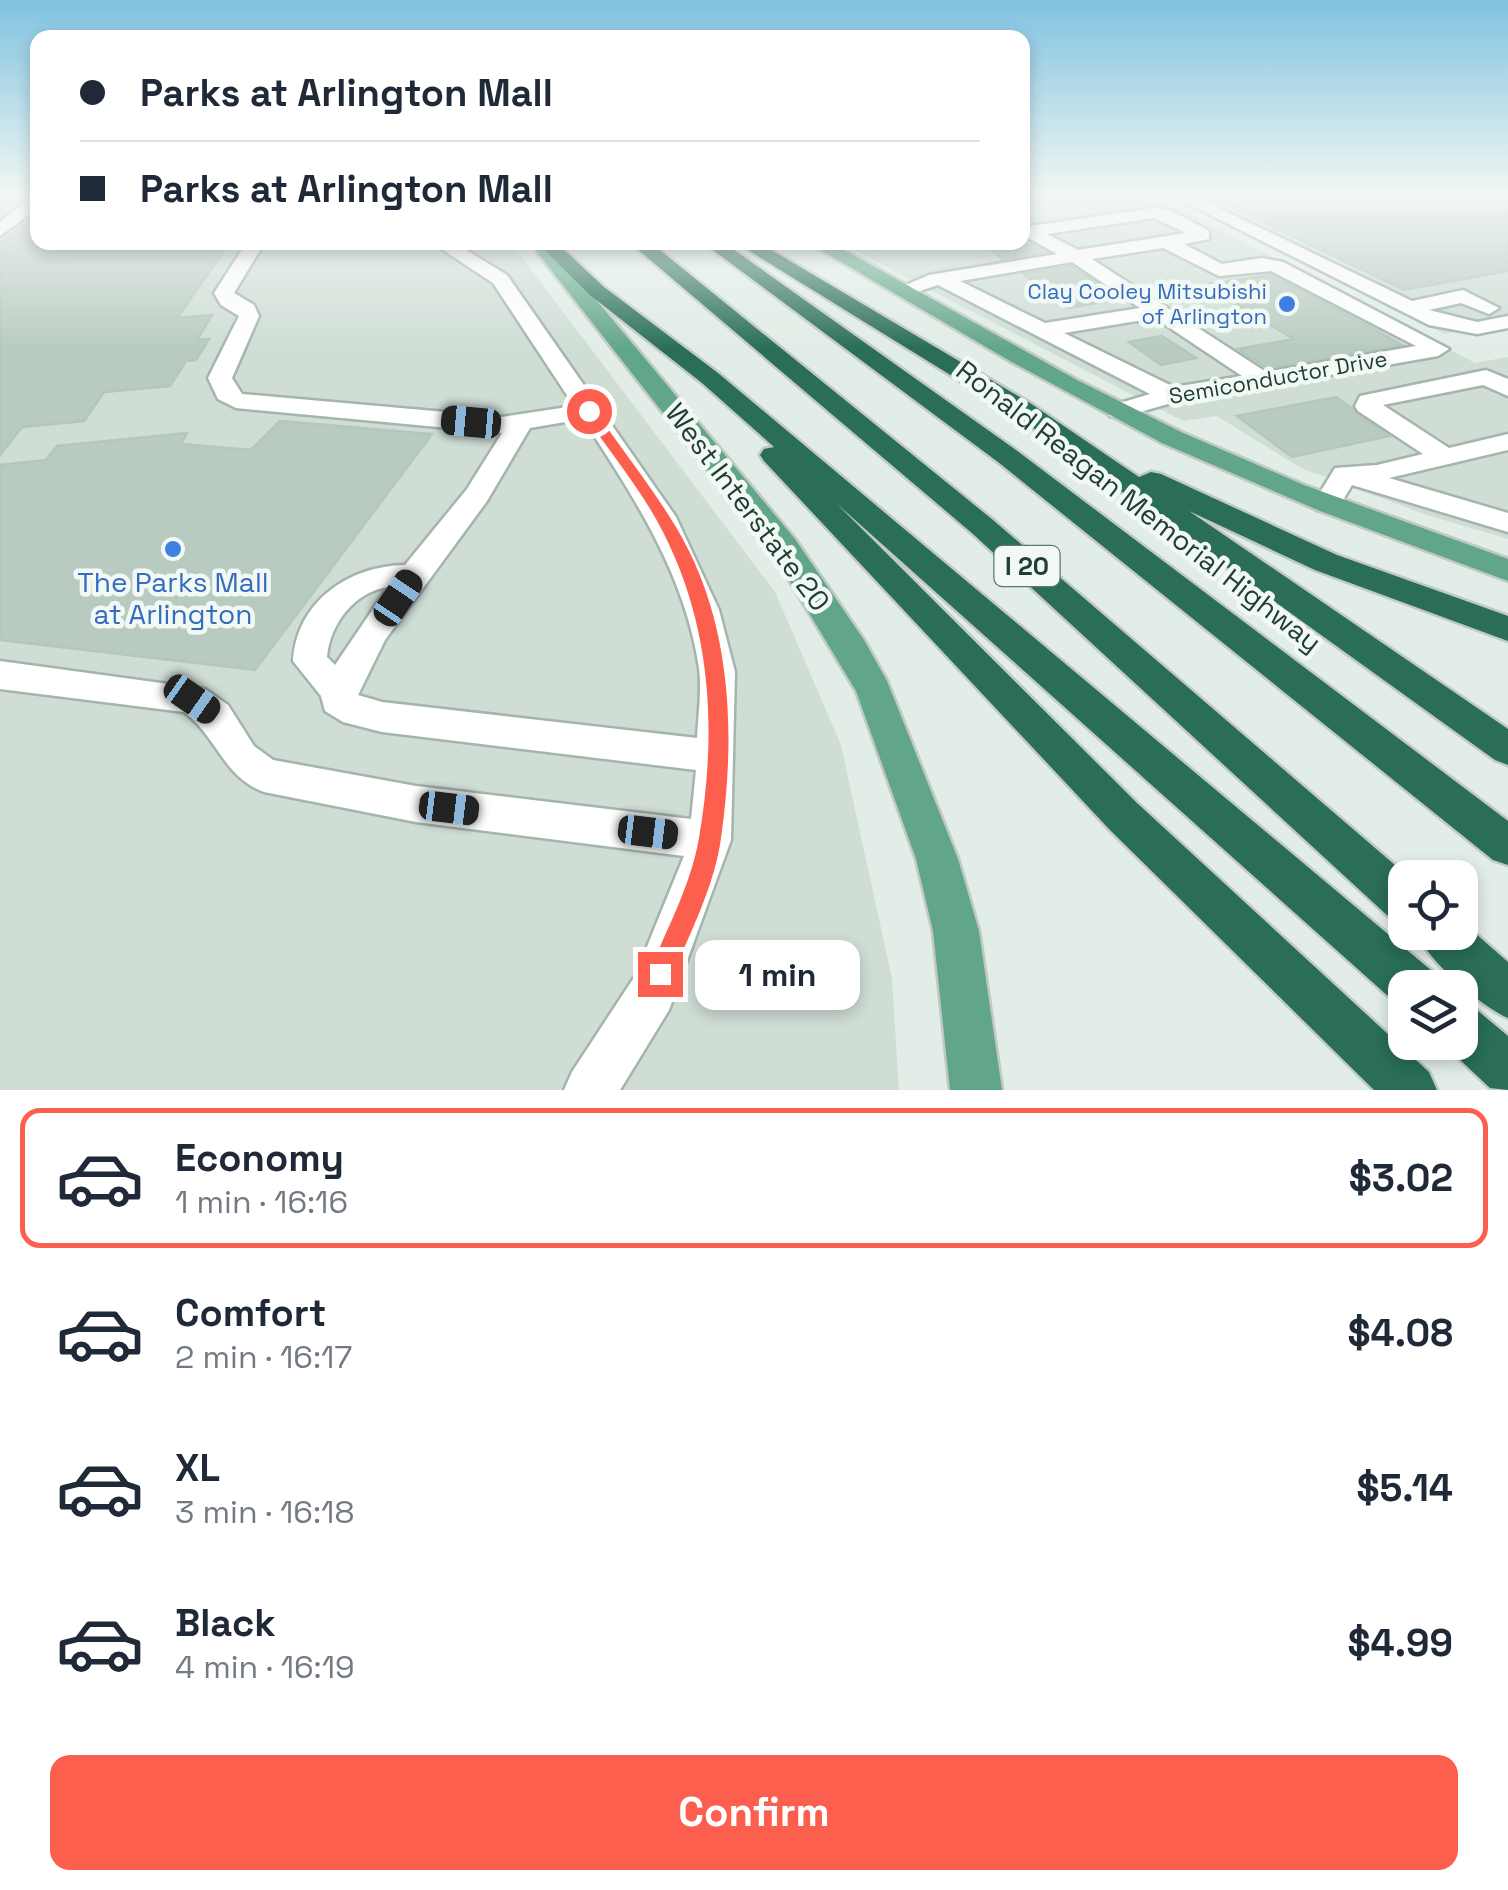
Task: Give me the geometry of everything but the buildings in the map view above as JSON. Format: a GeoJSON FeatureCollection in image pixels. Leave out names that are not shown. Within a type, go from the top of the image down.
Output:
{"type":"FeatureCollection","features":[{"type":"Feature","properties":{"kind":"highway"},"geometry":{"type":"LineString","coordinates":[[555,250],[740,422],[1124,816],[1412,1090]]}},
{"type":"Feature","properties":{"kind":"highway","name":"I 20"},"geometry":{"type":"LineString","coordinates":[[648,250],[983,526],[1388,887]]}},
{"type":"Feature","properties":{"kind":"highway","name":"Ronald Reagan Memorial Highway"},"geometry":{"type":"LineString","coordinates":[[722,250],[991,445],[1508,846]]}},
{"type":"Feature","properties":{"kind":"highway"},"geometry":{"type":"LineString","coordinates":[[757,250],[1021,408],[1180,496],[1389,588],[1508,628]]}},
{"type":"Feature","properties":{"kind":"highway"},"geometry":{"type":"LineString","coordinates":[[618,309],[710,378],[1394,970]]}},
{"type":"Feature","properties":{"kind":"highway"},"geometry":{"type":"LineString","coordinates":[[1021,408],[1508,749]]}},
{"type":"Feature","properties":{"kind":"highway"},"geometry":{"type":"LineString","coordinates":[[1459,950],[1508,994]]}},
{"type":"Feature","properties":{"kind":"highway"},"geometry":{"type":"LineString","coordinates":[[1478,1043],[1508,1070]]}},
{"type":"Feature","properties":{"kind":"main road","name":"West Interstate 20"},"geometry":{"type":"LineString","coordinates":[[544,250],[784,546],[874,691],[937,859],[956,931],[976,1090]]}},
{"type":"Feature","properties":{"kind":"main road"},"geometry":{"type":"LineString","coordinates":[[831,250],[1120,411],[1222,462],[1508,570]]}},
{"type":"Feature","properties":{"kind":"street"},"geometry":{"type":"LineString","coordinates":[[1059,247],[1262,379]]}},
{"type":"Feature","properties":{"kind":"street"},"geometry":{"type":"LineString","coordinates":[[904,290],[940,279],[1134,247]]}},
{"type":"Feature","properties":{"kind":"street","name":"Semiconductor Drive"},"geometry":{"type":"LineString","coordinates":[[1120,411],[1171,395],[1438,349],[1276,266],[1218,270],[1175,247]]}},
{"type":"Feature","properties":{"kind":"street"},"geometry":{"type":"LineString","coordinates":[[1285,247],[1459,328],[1508,322]]}},
{"type":"Feature","properties":{"kind":"street"},"geometry":{"type":"LineString","coordinates":[[251,250],[224,293],[228,301],[247,309],[250,316],[220,378],[226,394],[250,405],[519,425],[589,411]]}},
{"type":"Feature","properties":{"kind":"street"},"geometry":{"type":"LineString","coordinates":[[453,250],[500,279],[670,530],[693,582],[717,672],[710,840],[686,914],[652,992],[590,1090]]}},
{"type":"Feature","properties":{"kind":"street"},"geometry":{"type":"LineString","coordinates":[[940,279],[1171,395]]}},
{"type":"Feature","properties":{"kind":"street"},"geometry":{"type":"LineString","coordinates":[[1409,308],[1463,296],[1490,308]]}},
{"type":"Feature","properties":{"kind":"street"},"geometry":{"type":"LineString","coordinates":[[1043,330],[1160,312]]}},
{"type":"Feature","properties":{"kind":"street"},"geometry":{"type":"LineString","coordinates":[[1444,456],[1367,406],[1369,401],[1486,378],[1508,389]]}},
{"type":"Feature","properties":{"kind":"street"},"geometry":{"type":"LineString","coordinates":[[519,425],[471,503],[413,576],[339,691],[338,702],[344,708],[382,717],[716,756]]}},
{"type":"Feature","properties":{"kind":"street"},"geometry":{"type":"LineString","coordinates":[[1345,474],[1377,473],[1508,442]]}},
{"type":"Feature","properties":{"kind":"street"},"geometry":{"type":"LineString","coordinates":[[1327,504],[1345,474]]}},
{"type":"Feature","properties":{"kind":"street"},"geometry":{"type":"LineString","coordinates":[[1345,474],[1508,523]]}},
{"type":"Feature","properties":{"kind":"street"},"geometry":{"type":"LineString","coordinates":[[339,691],[310,661],[314,636],[346,592],[359,584],[396,575],[413,576]]}},
{"type":"Feature","properties":{"kind":"street"},"geometry":{"type":"LineString","coordinates":[[0,676],[192,699],[215,715],[240,757],[264,775],[300,784],[416,804],[710,840]]}},
{"type":"Feature","properties":{"kind":"shaded area"},"geometry":{"type":"Polygon","coordinates":[[[0,247],[516,250],[775,592],[841,745],[892,979],[899,1090],[0,1090],[0,247]]]}},
{"type":"Feature","properties":{"kind":"shaded area"},"geometry":{"type":"Polygon","coordinates":[[[1253,247],[1475,363],[1508,357],[1508,539],[1424,514],[1301,468],[1217,416],[1183,421],[853,250],[1253,247]]]}},
{"type":"Feature","properties":{"kind":"shaded area"},"geometry":{"type":"Polygon","coordinates":[[[1270,247],[1508,247],[1508,321],[1445,334],[1270,247]]]}},
{"type":"Feature","properties":{"kind":"place","name":"Clay Cooley Mitsubishi of Arlington"},"geometry":{"type":"Point","coordinates":[1287,304]}},
{"type":"Feature","properties":{"kind":"place","name":"The Parks Mall at Arlington"},"geometry":{"type":"Point","coordinates":[173,549]}},
{"type":"Feature","properties":{"kind":"route"},"geometry":{"type":"LineString","coordinates":[[589,411],[670,530],[703,610],[717,672],[720,711],[710,840],[686,914],[660,974]]}}]}
